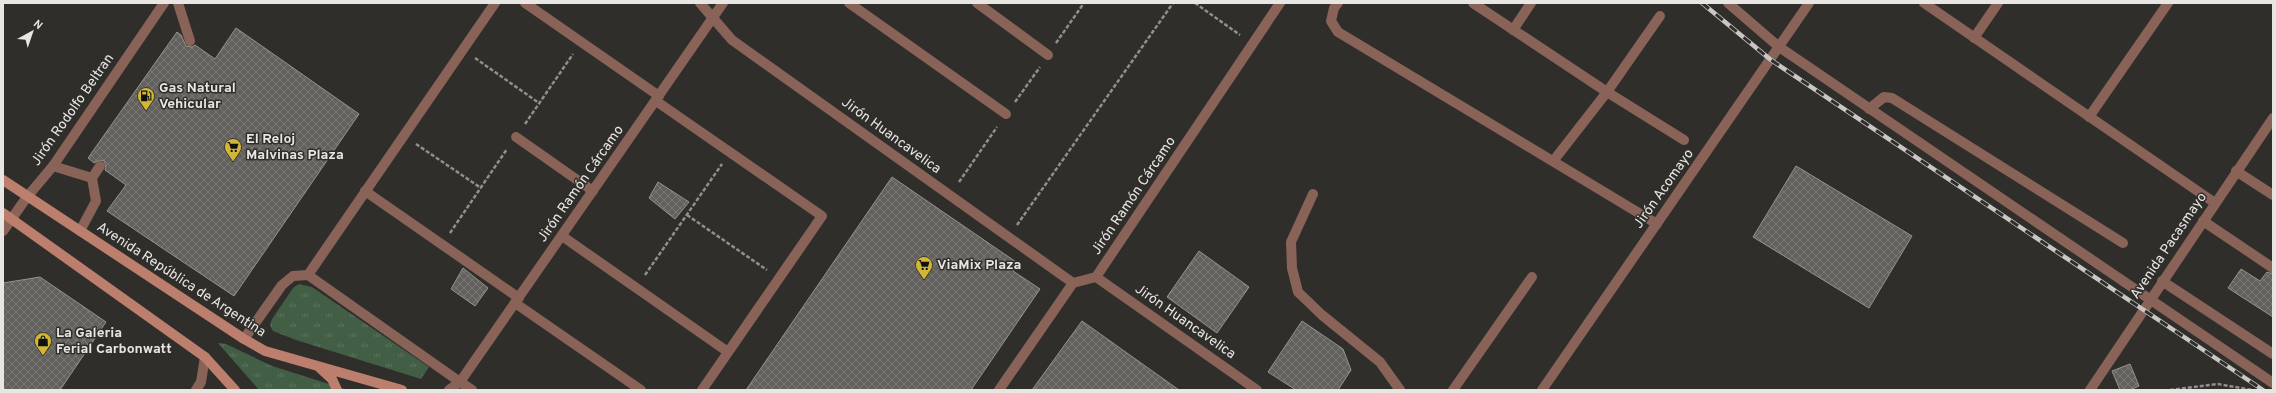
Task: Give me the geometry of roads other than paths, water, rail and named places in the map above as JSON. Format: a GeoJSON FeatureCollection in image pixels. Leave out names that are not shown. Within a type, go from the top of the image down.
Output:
{"type":"FeatureCollection","features":[{"type":"Feature","properties":{"kind":"main road","name":"Avenida República de Argentina"},"geometry":{"type":"LineString","coordinates":[[3,180],[244,340],[265,351],[402,390]]}},
{"type":"Feature","properties":{"kind":"main road"},"geometry":{"type":"LineString","coordinates":[[7,216],[205,358],[235,390]]}},
{"type":"Feature","properties":{"kind":"main road"},"geometry":{"type":"LineString","coordinates":[[318,366],[332,379],[336,390]]}},
{"type":"Feature","properties":{"kind":"street","name":"Jirón Rodolfo Beltran"},"geometry":{"type":"LineString","coordinates":[[3,231],[7,216],[27,196],[52,166],[164,3]]}},
{"type":"Feature","properties":{"kind":"street"},"geometry":{"type":"LineString","coordinates":[[178,3],[190,41]]}},
{"type":"Feature","properties":{"kind":"street"},"geometry":{"type":"LineString","coordinates":[[308,275],[495,3]]}},
{"type":"Feature","properties":{"kind":"street"},"geometry":{"type":"LineString","coordinates":[[525,3],[730,152],[822,216],[702,390]]}},
{"type":"Feature","properties":{"kind":"street","name":"Jirón Huancavelica"},"geometry":{"type":"LineString","coordinates":[[700,3],[732,40],[1073,283]]}},
{"type":"Feature","properties":{"kind":"street","name":"Jirón Ramón Cárcamo"},"geometry":{"type":"LineString","coordinates":[[449,390],[460,386],[517,300],[723,3]]}},
{"type":"Feature","properties":{"kind":"street"},"geometry":{"type":"LineString","coordinates":[[849,3],[1006,114]]}},
{"type":"Feature","properties":{"kind":"street"},"geometry":{"type":"LineString","coordinates":[[977,3],[1048,55]]}},
{"type":"Feature","properties":{"kind":"street","name":"Jirón Ramón Cárcamo"},"geometry":{"type":"LineString","coordinates":[[1073,283],[1096,277],[1280,3]]}},
{"type":"Feature","properties":{"kind":"street"},"geometry":{"type":"LineString","coordinates":[[1338,3],[1334,8],[1331,21],[1338,32],[1554,160],[1657,224]]}},
{"type":"Feature","properties":{"kind":"street"},"geometry":{"type":"LineString","coordinates":[[1473,3],[1607,92],[1684,140]]}},
{"type":"Feature","properties":{"kind":"street"},"geometry":{"type":"LineString","coordinates":[[1513,30],[1531,3]]}},
{"type":"Feature","properties":{"kind":"street"},"geometry":{"type":"LineString","coordinates":[[1728,3],[1739,7],[1779,47],[2273,383]]}},
{"type":"Feature","properties":{"kind":"street","name":"Jirón Acomayo"},"geometry":{"type":"LineString","coordinates":[[1542,390],[1809,3]]}},
{"type":"Feature","properties":{"kind":"street"},"geometry":{"type":"LineString","coordinates":[[1924,3],[2215,203]]}},
{"type":"Feature","properties":{"kind":"street"},"geometry":{"type":"LineString","coordinates":[[1974,38],[1998,3]]}},
{"type":"Feature","properties":{"kind":"street"},"geometry":{"type":"LineString","coordinates":[[2089,117],[2168,3]]}},
{"type":"Feature","properties":{"kind":"street"},"geometry":{"type":"LineString","coordinates":[[1554,160],[1607,92],[1660,16]]}},
{"type":"Feature","properties":{"kind":"street"},"geometry":{"type":"LineString","coordinates":[[1869,109],[1884,97],[1892,98],[2123,243]]}},
{"type":"Feature","properties":{"kind":"street","name":"Avenida Pacasmayo"},"geometry":{"type":"LineString","coordinates":[[2090,390],[2149,300],[2273,118]]}},
{"type":"Feature","properties":{"kind":"street"},"geometry":{"type":"LineString","coordinates":[[516,137],[593,191]]}},
{"type":"Feature","properties":{"kind":"street"},"geometry":{"type":"LineString","coordinates":[[52,166],[92,178]]}},
{"type":"Feature","properties":{"kind":"street"},"geometry":{"type":"LineString","coordinates":[[80,231],[96,201],[92,178],[100,166]]}},
{"type":"Feature","properties":{"kind":"street"},"geometry":{"type":"LineString","coordinates":[[2236,171],[2273,195]]}},
{"type":"Feature","properties":{"kind":"street"},"geometry":{"type":"LineString","coordinates":[[365,191],[641,390]]}},
{"type":"Feature","properties":{"kind":"street"},"geometry":{"type":"LineString","coordinates":[[1312,194],[1292,242],[1292,268],[1298,292],[1322,315],[1380,362],[1400,390]]}},
{"type":"Feature","properties":{"kind":"street"},"geometry":{"type":"LineString","coordinates":[[2203,221],[2273,268]]}},
{"type":"Feature","properties":{"kind":"street"},"geometry":{"type":"LineString","coordinates":[[562,236],[728,352]]}},
{"type":"Feature","properties":{"kind":"street"},"geometry":{"type":"LineString","coordinates":[[244,340],[282,285],[293,276],[308,275],[460,386],[472,390]]}},
{"type":"Feature","properties":{"kind":"street","name":"Jirón Huancavelica"},"geometry":{"type":"LineString","coordinates":[[1096,277],[1257,390]]}},
{"type":"Feature","properties":{"kind":"street"},"geometry":{"type":"LineString","coordinates":[[1454,390],[1532,277]]}},
{"type":"Feature","properties":{"kind":"street"},"geometry":{"type":"LineString","coordinates":[[2162,281],[2273,354]]}},
{"type":"Feature","properties":{"kind":"street"},"geometry":{"type":"LineString","coordinates":[[999,390],[1073,283]]}},
{"type":"Feature","properties":{"kind":"street"},"geometry":{"type":"LineString","coordinates":[[196,390],[201,382],[205,358]]}},
{"type":"Feature","properties":{"kind":"railway"},"geometry":{"type":"LineString","coordinates":[[1702,3],[1771,60],[2263,390]]}},
{"type":"Feature","properties":{"kind":"place","name":"Gas Natural Vehicular"},"geometry":{"type":"Point","coordinates":[146,111]}},
{"type":"Feature","properties":{"kind":"place","name":"El Reloj Malvinas Plaza"},"geometry":{"type":"Point","coordinates":[233,162]}},
{"type":"Feature","properties":{"kind":"place","name":"ViaMix Plaza"},"geometry":{"type":"Point","coordinates":[924,280]}},
{"type":"Feature","properties":{"kind":"place","name":"La Galeria Ferial Carbonwatt"},"geometry":{"type":"Point","coordinates":[43,356]}}]}
